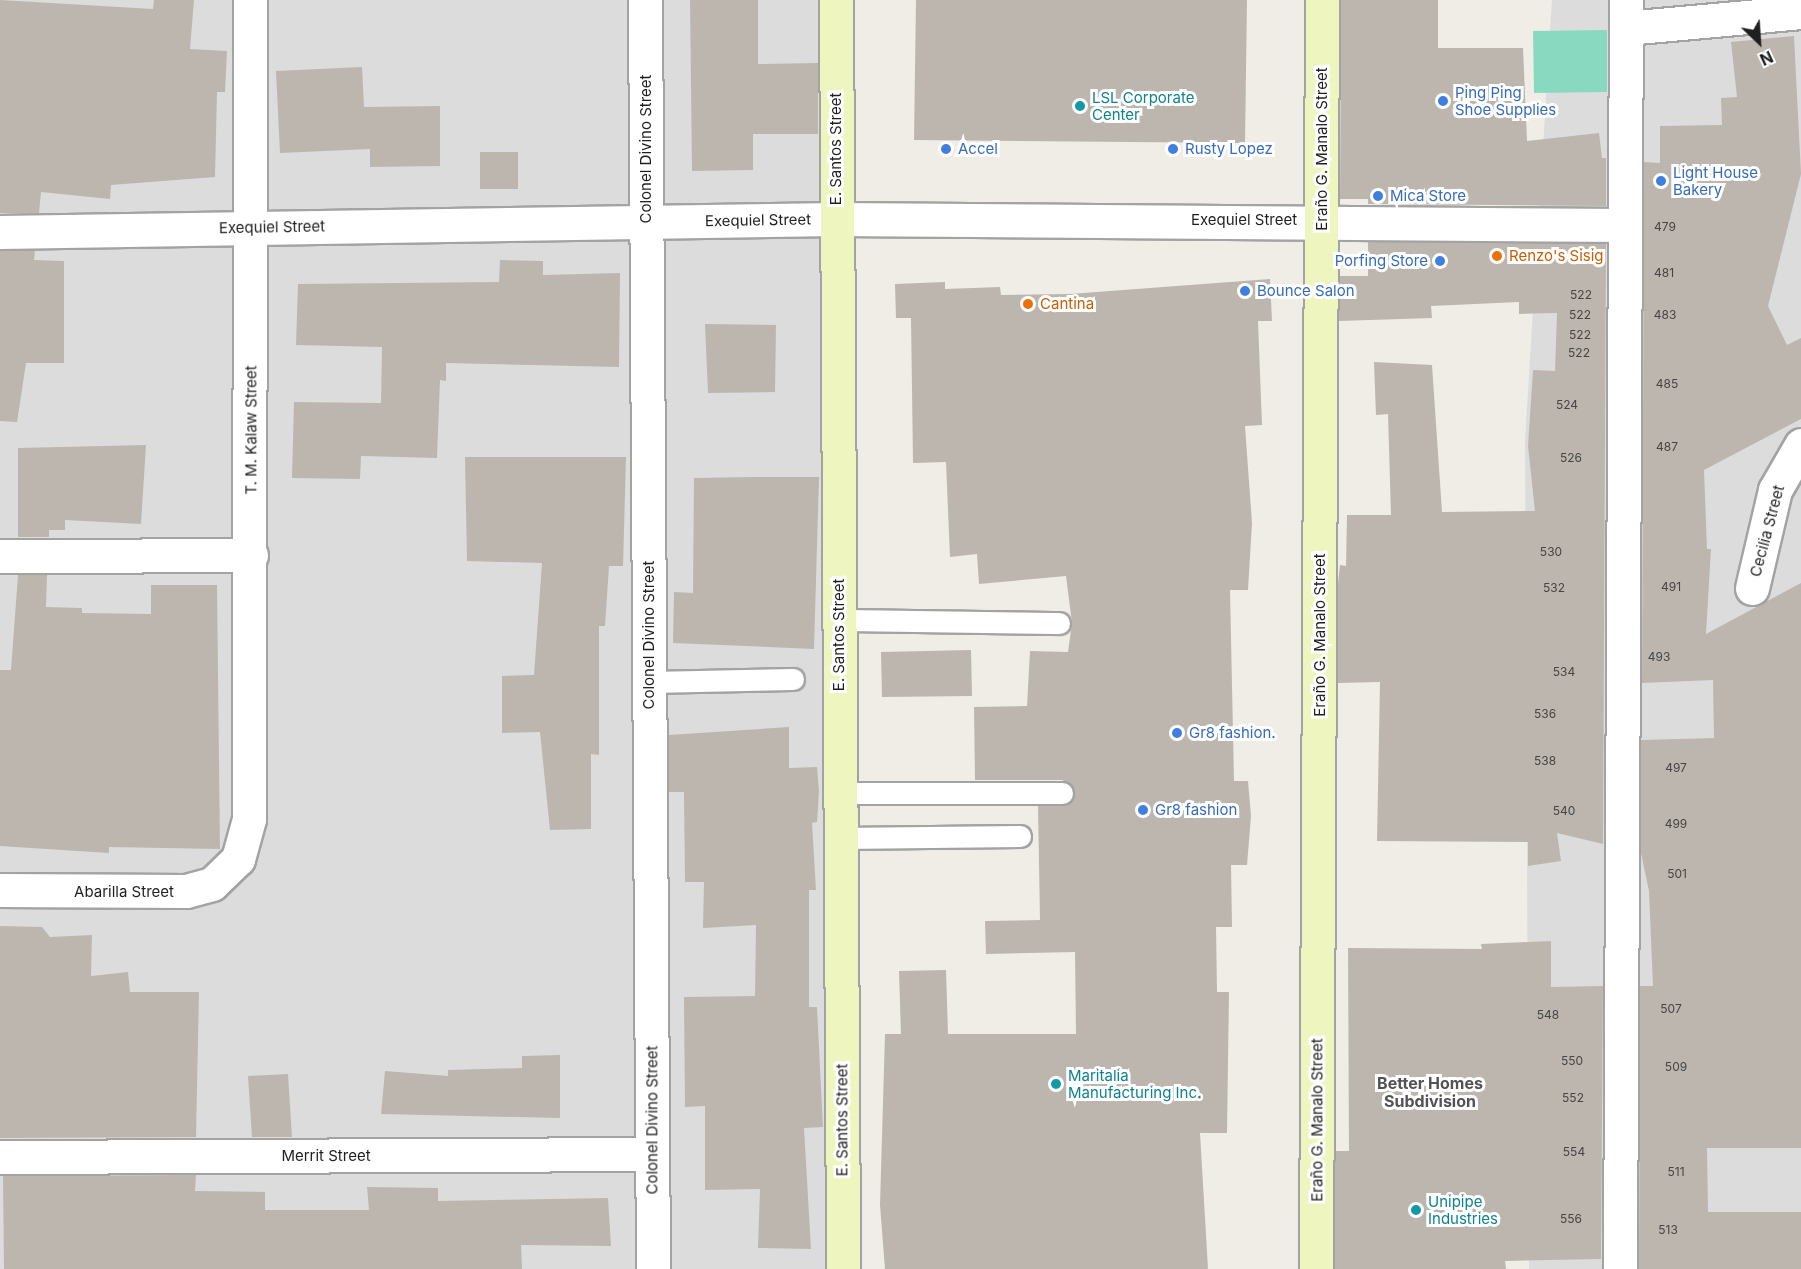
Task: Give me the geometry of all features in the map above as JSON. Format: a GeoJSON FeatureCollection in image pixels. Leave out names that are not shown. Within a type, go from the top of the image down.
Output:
{"type":"FeatureCollection","features":[{"type":"Feature","properties":{"kind":"street","name":"T. M. Kalaw Street"},"geometry":{"type":"LineString","coordinates":[[238,859],[249,819],[250,0]]}},
{"type":"Feature","properties":{"kind":"street","name":"Colonel Divino Street"},"geometry":{"type":"LineString","coordinates":[[645,0],[653,1269]]}},
{"type":"Feature","properties":{"kind":"street","name":"E. Santos Street"},"geometry":{"type":"LineString","coordinates":[[836,0],[843,1269]]}},
{"type":"Feature","properties":{"kind":"street","name":"Eraño G. Manalo Street"},"geometry":{"type":"LineString","coordinates":[[1316,1269],[1323,220],[1322,0]]}},
{"type":"Feature","properties":{"kind":"street"},"geometry":{"type":"LineString","coordinates":[[1620,1269],[1626,14],[1801,12]]}},
{"type":"Feature","properties":{"kind":"street","name":"Exequiel Street"},"geometry":{"type":"LineString","coordinates":[[0,231],[836,219],[1323,220],[1624,225]]}},
{"type":"Feature","properties":{"kind":"street","name":"Cecilia Street"},"geometry":{"type":"LineString","coordinates":[[1752,588],[1775,490],[1801,445]]}},
{"type":"Feature","properties":{"kind":"street"},"geometry":{"type":"LineString","coordinates":[[0,556],[251,555]]}},
{"type":"Feature","properties":{"kind":"street","name":"Abarilla Street"},"geometry":{"type":"LineString","coordinates":[[0,890],[186,891],[212,884],[238,859]]}},
{"type":"Feature","properties":{"kind":"street","name":"Merrit Street"},"geometry":{"type":"LineString","coordinates":[[0,1157],[652,1155]]}},
{"type":"Feature","properties":{"kind":"lane"},"geometry":{"type":"LineString","coordinates":[[839,620],[1059,623]]}},
{"type":"Feature","properties":{"kind":"lane"},"geometry":{"type":"LineString","coordinates":[[649,682],[793,680]]}},
{"type":"Feature","properties":{"kind":"lane"},"geometry":{"type":"LineString","coordinates":[[840,793],[1062,793]]}},
{"type":"Feature","properties":{"kind":"lane"},"geometry":{"type":"LineString","coordinates":[[840,838],[1020,836]]}},
{"type":"Feature","properties":{"kind":"shaded area"},"geometry":{"type":"Polygon","coordinates":[[[0,0],[845,0],[858,1269],[0,1269],[0,0]]]}},
{"type":"Feature","properties":{"kind":"shaded area"},"geometry":{"type":"Polygon","coordinates":[[[1552,0],[1801,0],[1801,1269],[1529,1269],[1525,441],[1552,0]]]}},
{"type":"Feature","properties":{"kind":"green space"},"geometry":{"type":"Polygon","coordinates":[[[1607,30],[1607,92],[1534,93],[1533,31],[1607,30]]]}},
{"type":"Feature","properties":{"kind":"building"},"geometry":{"type":"Polygon","coordinates":[[[0,0],[153,9],[154,0],[194,0],[190,49],[227,51],[225,92],[217,92],[215,177],[111,185],[110,199],[41,192],[39,213],[0,213],[0,0]]]}},
{"type":"Feature","properties":{"kind":"building"},"geometry":{"type":"Polygon","coordinates":[[[690,0],[758,0],[758,64],[818,63],[818,134],[753,134],[753,170],[692,171],[690,0]]]}},
{"type":"Feature","properties":{"kind":"building","name":"LSL Corporate Center"},"geometry":{"type":"Polygon","coordinates":[[[916,0],[1247,0],[1245,143],[914,140],[916,0]]]}},
{"type":"Feature","properties":{"kind":"building"},"geometry":{"type":"Polygon","coordinates":[[[1341,0],[1438,0],[1438,48],[1523,48],[1527,141],[1599,133],[1602,158],[1606,158],[1606,206],[1368,204],[1368,199],[1340,199],[1341,0]]]}},
{"type":"Feature","properties":{"kind":"building"},"geometry":{"type":"Polygon","coordinates":[[[1794,36],[1801,174],[1768,306],[1787,345],[1801,338],[1801,419],[1704,470],[1707,549],[1711,549],[1706,634],[1801,583],[1801,1148],[1707,1148],[1708,1212],[1801,1212],[1801,1269],[1639,1269],[1640,986],[1653,986],[1649,891],[1641,853],[1641,740],[1714,738],[1713,680],[1642,683],[1644,162],[1660,163],[1660,126],[1722,125],[1721,98],[1737,97],[1731,42],[1794,36]]]}},
{"type":"Feature","properties":{"kind":"building"},"geometry":{"type":"Polygon","coordinates":[[[362,67],[364,107],[440,106],[440,166],[370,167],[370,149],[280,153],[276,71],[362,67]]]}},
{"type":"Feature","properties":{"kind":"building"},"geometry":{"type":"Polygon","coordinates":[[[480,152],[518,152],[518,189],[480,189],[480,152]]]}},
{"type":"Feature","properties":{"kind":"building"},"geometry":{"type":"Polygon","coordinates":[[[1368,242],[1606,244],[1603,844],[1557,833],[1561,861],[1528,866],[1528,842],[1377,841],[1380,682],[1338,683],[1338,584],[1340,565],[1346,566],[1347,515],[1391,515],[1388,414],[1376,415],[1374,362],[1432,365],[1442,512],[1535,511],[1528,446],[1533,370],[1555,371],[1557,313],[1519,314],[1519,302],[1431,306],[1432,318],[1339,321],[1339,276],[1368,276],[1368,242]]]}},
{"type":"Feature","properties":{"kind":"building"},"geometry":{"type":"Polygon","coordinates":[[[35,250],[34,260],[64,261],[64,363],[26,363],[17,422],[0,421],[0,251],[35,250]]]}},
{"type":"Feature","properties":{"kind":"building"},"geometry":{"type":"Polygon","coordinates":[[[500,260],[543,261],[543,275],[620,273],[619,367],[446,363],[446,381],[440,380],[437,458],[361,456],[360,479],[292,478],[294,402],[381,403],[382,347],[296,345],[298,284],[499,282],[500,260]]]}},
{"type":"Feature","properties":{"kind":"building"},"geometry":{"type":"Polygon","coordinates":[[[1270,279],[1272,321],[1258,321],[1262,425],[1245,426],[1252,523],[1248,590],[1230,590],[1234,781],[1248,781],[1251,816],[1247,865],[1231,865],[1232,927],[1216,927],[1217,992],[1229,992],[1227,1133],[1200,1133],[1208,1269],[885,1269],[880,1205],[885,1034],[901,1034],[899,971],[946,970],[948,1034],[1076,1034],[1075,952],[986,954],[985,921],[1040,920],[1038,806],[1068,804],[1073,787],[1062,780],[975,780],[974,707],[1027,706],[1030,651],[1068,652],[1072,623],[1066,576],[979,584],[977,554],[950,557],[946,462],[913,463],[911,318],[896,318],[895,284],[945,282],[945,289],[1000,287],[1001,295],[1070,294],[1270,279]]]}},
{"type":"Feature","properties":{"kind":"building"},"geometry":{"type":"Polygon","coordinates":[[[705,324],[776,325],[775,392],[708,393],[705,324]]]}},
{"type":"Feature","properties":{"kind":"building"},"geometry":{"type":"Polygon","coordinates":[[[146,445],[141,524],[65,520],[65,530],[49,530],[49,537],[18,537],[18,448],[146,445]]]}},
{"type":"Feature","properties":{"kind":"building"},"geometry":{"type":"Polygon","coordinates":[[[465,457],[626,457],[623,566],[609,566],[605,626],[599,626],[599,755],[591,754],[591,829],[550,830],[540,732],[502,733],[502,676],[534,675],[542,563],[467,561],[465,457]]]}},
{"type":"Feature","properties":{"kind":"building"},"geometry":{"type":"Polygon","coordinates":[[[819,477],[814,649],[673,643],[674,592],[693,593],[694,478],[819,477]]]}},
{"type":"Feature","properties":{"kind":"building"},"geometry":{"type":"Polygon","coordinates":[[[18,575],[47,575],[46,607],[82,608],[82,613],[151,614],[151,585],[217,585],[220,849],[109,847],[109,853],[0,846],[0,670],[11,670],[18,575]]]}},
{"type":"Feature","properties":{"kind":"building"},"geometry":{"type":"Polygon","coordinates":[[[971,650],[972,696],[882,697],[881,652],[971,650]]]}},
{"type":"Feature","properties":{"kind":"building"},"geometry":{"type":"Polygon","coordinates":[[[789,727],[789,768],[817,767],[819,791],[817,822],[812,823],[816,890],[809,890],[809,1007],[817,1007],[823,1127],[804,1128],[811,1249],[758,1248],[760,1189],[705,1190],[705,1106],[685,1107],[684,997],[755,996],[756,925],[703,928],[704,882],[685,882],[684,792],[669,792],[669,735],[789,727]]]}},
{"type":"Feature","properties":{"kind":"building"},"geometry":{"type":"Polygon","coordinates":[[[0,926],[42,927],[50,937],[92,935],[91,976],[128,972],[130,992],[199,992],[196,1137],[0,1138],[0,926]]]}},
{"type":"Feature","properties":{"kind":"building"},"geometry":{"type":"Polygon","coordinates":[[[1551,941],[1551,987],[1603,986],[1601,1259],[1505,1261],[1506,1269],[1335,1269],[1335,1151],[1349,1151],[1348,948],[1482,949],[1481,944],[1551,941]]]}},
{"type":"Feature","properties":{"kind":"building"},"geometry":{"type":"Polygon","coordinates":[[[560,1055],[560,1118],[381,1114],[385,1071],[448,1076],[448,1070],[522,1068],[522,1056],[560,1055]]]}},
{"type":"Feature","properties":{"kind":"building"},"geometry":{"type":"Polygon","coordinates":[[[288,1074],[292,1137],[252,1137],[248,1076],[288,1074]]]}},
{"type":"Feature","properties":{"kind":"building"},"geometry":{"type":"Polygon","coordinates":[[[196,1175],[195,1191],[265,1192],[265,1210],[369,1210],[367,1187],[438,1188],[438,1201],[608,1198],[611,1246],[521,1245],[522,1269],[4,1269],[3,1176],[196,1175]]]}},
{"type":"Feature","properties":{"kind":"place","name":"Ping Ping Shoe Supplies"},"geometry":{"type":"Point","coordinates":[1443,101]}},
{"type":"Feature","properties":{"kind":"place","name":"LSL Corporate Center"},"geometry":{"type":"Point","coordinates":[1080,106]}},
{"type":"Feature","properties":{"kind":"place","name":"Accel"},"geometry":{"type":"Point","coordinates":[946,149]}},
{"type":"Feature","properties":{"kind":"place","name":"Rusty Lopez"},"geometry":{"type":"Point","coordinates":[1173,149]}},
{"type":"Feature","properties":{"kind":"place","name":"Light House Bakery"},"geometry":{"type":"Point","coordinates":[1661,181]}},
{"type":"Feature","properties":{"kind":"place","name":"Mica Store"},"geometry":{"type":"Point","coordinates":[1378,196]}},
{"type":"Feature","properties":{"kind":"place","name":"Renzo's Sisig"},"geometry":{"type":"Point","coordinates":[1497,256]}},
{"type":"Feature","properties":{"kind":"place","name":"Porfing Store"},"geometry":{"type":"Point","coordinates":[1440,261]}},
{"type":"Feature","properties":{"kind":"place","name":"Bounce Salon"},"geometry":{"type":"Point","coordinates":[1245,291]}},
{"type":"Feature","properties":{"kind":"place","name":"Cantina"},"geometry":{"type":"Point","coordinates":[1028,304]}},
{"type":"Feature","properties":{"kind":"place","name":"Gr8 fashion."},"geometry":{"type":"Point","coordinates":[1177,733]}},
{"type":"Feature","properties":{"kind":"place","name":"Gr8 fashion"},"geometry":{"type":"Point","coordinates":[1143,810]}},
{"type":"Feature","properties":{"kind":"place","name":"Maritalia Manufacturing Inc."},"geometry":{"type":"Point","coordinates":[1056,1084]}},
{"type":"Feature","properties":{"kind":"place","name":"Unipipe Industries"},"geometry":{"type":"Point","coordinates":[1416,1210]}},
{"type":"Feature","properties":{"kind":"district","name":"Better Homes Subdivision"},"geometry":{"type":"Point","coordinates":[1430,1092]}}]}
